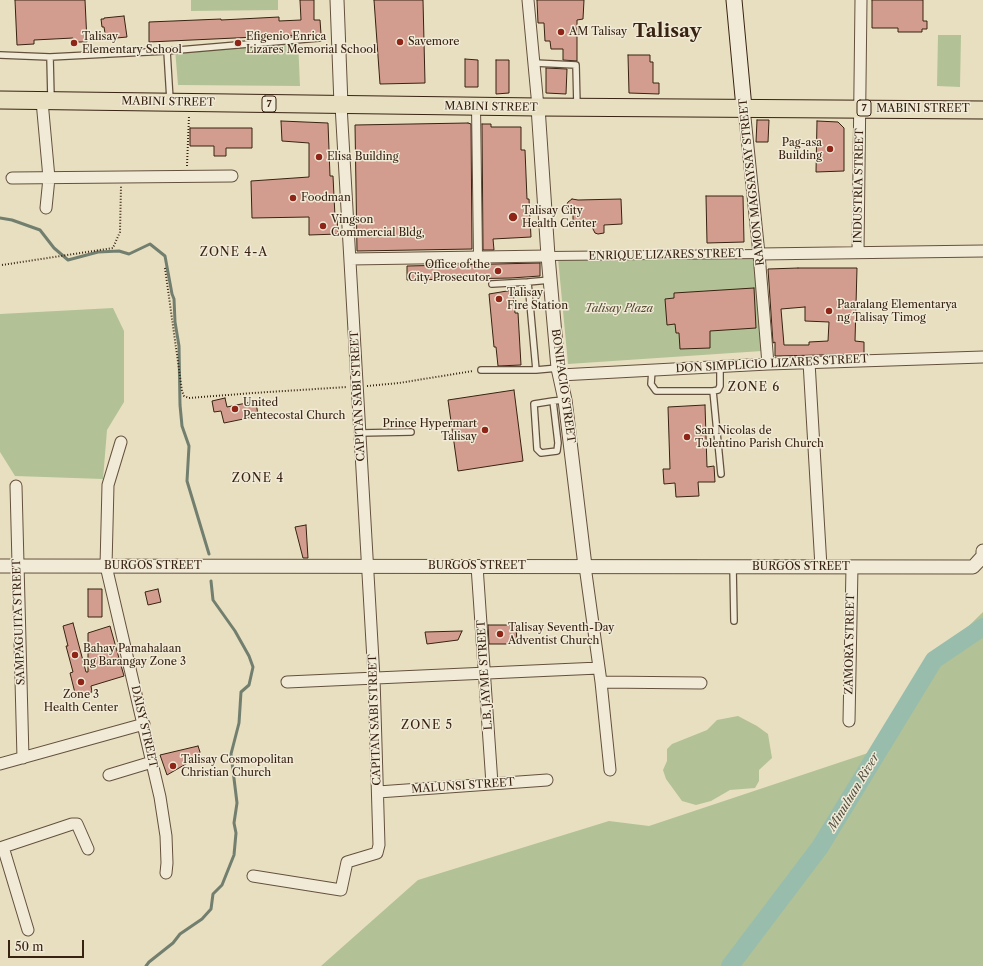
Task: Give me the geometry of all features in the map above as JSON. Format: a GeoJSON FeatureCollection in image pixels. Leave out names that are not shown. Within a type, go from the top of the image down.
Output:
{"type":"FeatureCollection","features":[{"type":"Feature","properties":{"kind":"main road","name":"RAMON MAGSAYSAY STREET"},"geometry":{"type":"LineString","coordinates":[[734,0],[744,108]]}},
{"type":"Feature","properties":{"kind":"main road","name":"MABINI STREET"},"geometry":{"type":"LineString","coordinates":[[0,100],[341,105],[983,110]]}},
{"type":"Feature","properties":{"kind":"street","name":"CAPITAN SABI STREET"},"geometry":{"type":"LineString","coordinates":[[253,876],[341,890],[347,862],[377,853],[379,845],[374,678],[341,105],[337,0]]}},
{"type":"Feature","properties":{"kind":"street","name":"BONIFACIO STREET"},"geometry":{"type":"LineString","coordinates":[[528,0],[538,107],[550,280],[559,371],[559,401],[585,566],[601,682],[610,770]]}},
{"type":"Feature","properties":{"kind":"street","name":"INDUSTRIA STREET"},"geometry":{"type":"LineString","coordinates":[[858,252],[861,0]]}},
{"type":"Feature","properties":{"kind":"street"},"geometry":{"type":"LineString","coordinates":[[46,208],[49,178],[47,101]]}},
{"type":"Feature","properties":{"kind":"street"},"geometry":{"type":"LineString","coordinates":[[476,106],[478,257]]}},
{"type":"Feature","properties":{"kind":"street","name":"RAMON MAGSAYSAY STREET"},"geometry":{"type":"LineString","coordinates":[[744,108],[759,254],[768,364]]}},
{"type":"Feature","properties":{"kind":"street"},"geometry":{"type":"LineString","coordinates":[[12,178],[232,176]]}},
{"type":"Feature","properties":{"kind":"street","name":"ENRIQUE LIZARES STREET"},"geometry":{"type":"LineString","coordinates":[[350,259],[983,251]]}},
{"type":"Feature","properties":{"kind":"street","name":"DON SIMPLICIO LIZARES STREET"},"geometry":{"type":"LineString","coordinates":[[559,371],[652,370],[809,362],[983,357]]}},
{"type":"Feature","properties":{"kind":"street"},"geometry":{"type":"LineString","coordinates":[[809,362],[821,567]]}},
{"type":"Feature","properties":{"kind":"street","name":"DAISY STREET"},"geometry":{"type":"LineString","coordinates":[[121,442],[108,484],[106,566],[144,724],[165,823],[167,850],[166,873]]}},
{"type":"Feature","properties":{"kind":"street","name":"SAMPAGUITA STREET"},"geometry":{"type":"LineString","coordinates":[[16,486],[23,758]]}},
{"type":"Feature","properties":{"kind":"street","name":"BURGOS STREET"},"geometry":{"type":"LineString","coordinates":[[0,566],[973,567],[983,556],[983,551]]}},
{"type":"Feature","properties":{"kind":"street","name":"L.B. JAYME STREET"},"geometry":{"type":"LineString","coordinates":[[478,566],[492,784]]}},
{"type":"Feature","properties":{"kind":"street","name":"ZAMORA STREET"},"geometry":{"type":"LineString","coordinates":[[849,721],[852,567]]}},
{"type":"Feature","properties":{"kind":"street"},"geometry":{"type":"LineString","coordinates":[[286,682],[599,668]]}},
{"type":"Feature","properties":{"kind":"street"},"geometry":{"type":"LineString","coordinates":[[601,682],[701,683]]}},
{"type":"Feature","properties":{"kind":"street"},"geometry":{"type":"LineString","coordinates":[[0,764],[144,724]]}},
{"type":"Feature","properties":{"kind":"street"},"geometry":{"type":"LineString","coordinates":[[109,775],[152,762]]}},
{"type":"Feature","properties":{"kind":"street","name":"MALUNSI STREET"},"geometry":{"type":"LineString","coordinates":[[378,792],[547,780]]}},
{"type":"Feature","properties":{"kind":"street"},"geometry":{"type":"LineString","coordinates":[[28,930],[1,848],[72,824],[77,824],[88,849]]}},
{"type":"Feature","properties":{"kind":"lane"},"geometry":{"type":"LineString","coordinates":[[0,55],[50,57],[167,51],[319,38]]}},
{"type":"Feature","properties":{"kind":"lane"},"geometry":{"type":"LineString","coordinates":[[167,51],[170,102]]}},
{"type":"Feature","properties":{"kind":"lane"},"geometry":{"type":"LineString","coordinates":[[47,101],[50,57]]}},
{"type":"Feature","properties":{"kind":"lane"},"geometry":{"type":"LineString","coordinates":[[534,63],[576,65],[577,107]]}},
{"type":"Feature","properties":{"kind":"lane"},"geometry":{"type":"LineString","coordinates":[[492,284],[550,280]]}},
{"type":"Feature","properties":{"kind":"lane"},"geometry":{"type":"LineString","coordinates":[[528,282],[536,370]]}},
{"type":"Feature","properties":{"kind":"lane"},"geometry":{"type":"LineString","coordinates":[[652,370],[651,384],[656,391],[713,391],[718,390],[720,386],[720,366]]}},
{"type":"Feature","properties":{"kind":"lane"},"geometry":{"type":"LineString","coordinates":[[481,370],[559,371]]}},
{"type":"Feature","properties":{"kind":"lane"},"geometry":{"type":"LineString","coordinates":[[713,391],[721,474]]}},
{"type":"Feature","properties":{"kind":"lane"},"geometry":{"type":"LineString","coordinates":[[559,401],[557,451],[541,453],[537,449],[534,404],[559,401]]}},
{"type":"Feature","properties":{"kind":"lane"},"geometry":{"type":"LineString","coordinates":[[360,433],[411,432]]}},
{"type":"Feature","properties":{"kind":"lane"},"geometry":{"type":"LineString","coordinates":[[733,567],[734,621]]}},
{"type":"Feature","properties":{"kind":"path"},"geometry":{"type":"LineString","coordinates":[[186,177],[190,103]]}},
{"type":"Feature","properties":{"kind":"path"},"geometry":{"type":"LineString","coordinates":[[2,265],[113,248],[120,232],[121,177]]}},
{"type":"Feature","properties":{"kind":"path"},"geometry":{"type":"LineString","coordinates":[[165,268],[182,391],[184,396],[189,398],[399,383],[481,370]]}},
{"type":"Feature","properties":{"kind":"green space"},"geometry":{"type":"Polygon","coordinates":[[[191,0],[278,0],[278,10],[191,11],[191,0]]]}},
{"type":"Feature","properties":{"kind":"green space"},"geometry":{"type":"Polygon","coordinates":[[[938,35],[961,35],[960,87],[937,86],[938,35]]]}},
{"type":"Feature","properties":{"kind":"green space"},"geometry":{"type":"Polygon","coordinates":[[[298,40],[300,86],[178,85],[175,49],[298,40]]]}},
{"type":"Feature","properties":{"kind":"green space","name":"Talisay Plaza"},"geometry":{"type":"Polygon","coordinates":[[[753,255],[762,351],[568,364],[558,258],[753,255]]]}},
{"type":"Feature","properties":{"kind":"green space"},"geometry":{"type":"Polygon","coordinates":[[[113,308],[124,331],[124,402],[107,430],[103,479],[15,476],[0,452],[0,314],[113,308]]]}},
{"type":"Feature","properties":{"kind":"green space"},"geometry":{"type":"Polygon","coordinates":[[[596,559],[697,559],[697,562],[596,562],[596,559]]]}},
{"type":"Feature","properties":{"kind":"green space"},"geometry":{"type":"Polygon","coordinates":[[[983,612],[983,966],[321,966],[418,880],[609,821],[649,826],[880,749],[934,660],[983,612]]]}},
{"type":"Feature","properties":{"kind":"green space"},"geometry":{"type":"Polygon","coordinates":[[[738,716],[757,726],[768,734],[772,758],[759,770],[759,781],[755,788],[730,790],[711,801],[696,805],[682,801],[666,779],[663,770],[667,761],[667,749],[672,744],[707,730],[717,720],[738,716]]]}},
{"type":"Feature","properties":{"kind":"building"},"geometry":{"type":"Polygon","coordinates":[[[15,0],[85,0],[87,42],[73,42],[73,38],[34,40],[34,44],[17,45],[15,0]]]}},
{"type":"Feature","properties":{"kind":"building"},"geometry":{"type":"Polygon","coordinates":[[[300,0],[314,0],[314,20],[320,20],[321,34],[149,42],[149,22],[279,17],[279,21],[301,20],[300,0]]]}},
{"type":"Feature","properties":{"kind":"building","name":"Savemore"},"geometry":{"type":"Polygon","coordinates":[[[374,0],[423,0],[425,83],[380,84],[374,0]]]}},
{"type":"Feature","properties":{"kind":"building","name":"AM Talisay"},"geometry":{"type":"Polygon","coordinates":[[[537,0],[584,0],[583,19],[577,20],[577,61],[563,60],[563,49],[551,49],[550,41],[545,41],[544,23],[538,23],[537,0]]]}},
{"type":"Feature","properties":{"kind":"building"},"geometry":{"type":"Polygon","coordinates":[[[872,0],[923,0],[923,21],[927,21],[927,29],[922,29],[922,32],[898,32],[898,28],[872,28],[872,0]]]}},
{"type":"Feature","properties":{"kind":"building"},"geometry":{"type":"Polygon","coordinates":[[[124,16],[127,37],[106,39],[101,19],[124,16]]]}},
{"type":"Feature","properties":{"kind":"building"},"geometry":{"type":"Polygon","coordinates":[[[628,55],[650,55],[650,62],[653,62],[653,83],[659,83],[659,94],[629,93],[628,55]]]}},
{"type":"Feature","properties":{"kind":"building"},"geometry":{"type":"Polygon","coordinates":[[[465,59],[478,60],[478,87],[465,87],[465,59]]]}},
{"type":"Feature","properties":{"kind":"building"},"geometry":{"type":"Polygon","coordinates":[[[496,60],[509,60],[509,93],[496,94],[496,60]]]}},
{"type":"Feature","properties":{"kind":"building"},"geometry":{"type":"Polygon","coordinates":[[[546,68],[567,69],[566,94],[546,93],[546,68]]]}},
{"type":"Feature","properties":{"kind":"building"},"geometry":{"type":"Polygon","coordinates":[[[757,120],[769,120],[768,142],[756,142],[757,120]]]}},
{"type":"Feature","properties":{"kind":"building"},"geometry":{"type":"Polygon","coordinates":[[[281,121],[328,123],[330,176],[333,176],[335,217],[337,217],[338,234],[309,235],[309,217],[252,218],[251,181],[309,177],[309,143],[282,141],[281,121]]]}},
{"type":"Feature","properties":{"kind":"building","name":"Pag-asa Building"},"geometry":{"type":"Polygon","coordinates":[[[817,121],[838,122],[844,128],[844,171],[816,172],[817,121]]]}},
{"type":"Feature","properties":{"kind":"building"},"geometry":{"type":"Polygon","coordinates":[[[471,124],[472,249],[357,251],[355,125],[471,124]]]}},
{"type":"Feature","properties":{"kind":"building"},"geometry":{"type":"Polygon","coordinates":[[[482,124],[491,124],[491,127],[521,127],[521,150],[525,150],[527,199],[529,199],[531,237],[493,239],[494,250],[483,250],[482,124]]]}},
{"type":"Feature","properties":{"kind":"building"},"geometry":{"type":"Polygon","coordinates":[[[190,128],[252,128],[252,148],[226,148],[226,156],[214,156],[214,146],[190,146],[190,128]]]}},
{"type":"Feature","properties":{"kind":"building"},"geometry":{"type":"Polygon","coordinates":[[[706,196],[743,196],[744,242],[707,243],[706,196]]]}},
{"type":"Feature","properties":{"kind":"building"},"geometry":{"type":"Polygon","coordinates":[[[572,199],[621,199],[622,224],[604,225],[604,233],[598,234],[595,233],[592,227],[577,227],[573,225],[573,214],[566,206],[572,199]]]}},
{"type":"Feature","properties":{"kind":"building"},"geometry":{"type":"Polygon","coordinates":[[[540,263],[540,276],[407,280],[407,266],[540,263]]]}},
{"type":"Feature","properties":{"kind":"building"},"geometry":{"type":"Polygon","coordinates":[[[857,268],[855,341],[864,342],[864,354],[775,356],[768,269],[857,268]],[[805,307],[781,309],[784,345],[809,345],[809,342],[828,341],[829,322],[805,321],[805,307]]]}},
{"type":"Feature","properties":{"kind":"building"},"geometry":{"type":"Polygon","coordinates":[[[754,288],[756,328],[710,331],[710,348],[680,349],[679,333],[676,333],[675,324],[667,325],[665,299],[674,298],[674,293],[754,288]]]}},
{"type":"Feature","properties":{"kind":"building"},"geometry":{"type":"Polygon","coordinates":[[[513,290],[515,313],[518,313],[521,365],[498,366],[496,347],[494,347],[489,294],[513,290]]]}},
{"type":"Feature","properties":{"kind":"building","name":"Prince Hypermart Talisay"},"geometry":{"type":"Polygon","coordinates":[[[514,390],[523,461],[458,471],[448,400],[514,390]]]}},
{"type":"Feature","properties":{"kind":"building","name":"United Pentecostal Church"},"geometry":{"type":"Polygon","coordinates":[[[225,398],[227,407],[256,401],[258,416],[224,423],[221,411],[214,412],[212,401],[225,398]]]}},
{"type":"Feature","properties":{"kind":"building","name":"San Nicolas de Tolentino Parish Church"},"geometry":{"type":"Polygon","coordinates":[[[705,405],[707,467],[714,466],[715,482],[698,482],[699,496],[676,497],[675,483],[664,484],[663,469],[670,469],[668,407],[705,405]]]}},
{"type":"Feature","properties":{"kind":"building"},"geometry":{"type":"Polygon","coordinates":[[[306,525],[308,558],[303,558],[295,527],[306,525]]]}},
{"type":"Feature","properties":{"kind":"building"},"geometry":{"type":"Polygon","coordinates":[[[88,589],[102,589],[102,617],[88,617],[88,589]]]}},
{"type":"Feature","properties":{"kind":"building"},"geometry":{"type":"Polygon","coordinates":[[[158,589],[161,602],[148,605],[145,592],[158,589]]]}},
{"type":"Feature","properties":{"kind":"building"},"geometry":{"type":"Polygon","coordinates":[[[73,623],[86,672],[88,672],[88,633],[110,626],[124,676],[91,686],[92,692],[83,694],[82,691],[75,693],[70,673],[73,672],[66,646],[68,646],[63,626],[73,623]]]}},
{"type":"Feature","properties":{"kind":"building","name":"Talisay Seventh-Day Adventist Church"},"geometry":{"type":"Polygon","coordinates":[[[488,625],[516,625],[517,644],[489,644],[488,625]]]}},
{"type":"Feature","properties":{"kind":"building"},"geometry":{"type":"Polygon","coordinates":[[[462,631],[458,640],[427,644],[425,632],[462,631]]]}},
{"type":"Feature","properties":{"kind":"building","name":"Talisay Cosmopolitan Christian Church"},"geometry":{"type":"Polygon","coordinates":[[[198,746],[200,752],[198,757],[167,775],[160,755],[198,746]]]}},
{"type":"Feature","properties":{"kind":"waterway"},"geometry":{"type":"LineString","coordinates":[[0,218],[12,220],[40,230],[54,248],[68,260],[98,252],[119,251],[129,254],[150,244],[165,256],[174,299],[175,322],[179,346],[180,405],[182,426],[189,446],[187,481],[209,554]]}},
{"type":"Feature","properties":{"kind":"waterway"},"geometry":{"type":"LineString","coordinates":[[146,966],[173,943],[180,934],[202,919],[211,909],[213,894],[222,885],[234,855],[236,833],[234,823],[237,803],[231,754],[239,723],[241,692],[249,685],[253,667],[249,656],[235,631],[213,600],[211,581]]}},
{"type":"Feature","properties":{"kind":"waterway","name":"Minuluan River"},"geometry":{"type":"LineString","coordinates":[[730,966],[820,847],[934,660],[983,627]]}},
{"type":"Feature","properties":{"kind":"place","name":"AM Talisay"},"geometry":{"type":"Point","coordinates":[561,32]}},
{"type":"Feature","properties":{"kind":"place","name":"Savemore"},"geometry":{"type":"Point","coordinates":[400,42]}},
{"type":"Feature","properties":{"kind":"place","name":"Talisay Elementary School"},"geometry":{"type":"Point","coordinates":[74,43]}},
{"type":"Feature","properties":{"kind":"place","name":"Efigenio Enrica Lizares Memorial School"},"geometry":{"type":"Point","coordinates":[238,43]}},
{"type":"Feature","properties":{"kind":"place","name":"Pag-asa Building"},"geometry":{"type":"Point","coordinates":[830,149]}},
{"type":"Feature","properties":{"kind":"place","name":"Elisa Building"},"geometry":{"type":"Point","coordinates":[319,157]}},
{"type":"Feature","properties":{"kind":"place","name":"Foodman"},"geometry":{"type":"Point","coordinates":[293,198]}},
{"type":"Feature","properties":{"kind":"place","name":"Talisay City Health Center"},"geometry":{"type":"Point","coordinates":[513,217]}},
{"type":"Feature","properties":{"kind":"place","name":"Vingson Commercial Bldg,"},"geometry":{"type":"Point","coordinates":[323,226]}},
{"type":"Feature","properties":{"kind":"place","name":"Office of the City Prosecutor"},"geometry":{"type":"Point","coordinates":[498,271]}},
{"type":"Feature","properties":{"kind":"place","name":"Talisay Fire Station"},"geometry":{"type":"Point","coordinates":[499,299]}},
{"type":"Feature","properties":{"kind":"place","name":"Paaralang Elementarya ng Talisay Timog"},"geometry":{"type":"Point","coordinates":[829,311]}},
{"type":"Feature","properties":{"kind":"place","name":"United Pentecostal Church"},"geometry":{"type":"Point","coordinates":[235,409]}},
{"type":"Feature","properties":{"kind":"place","name":"Prince Hypermart Talisay"},"geometry":{"type":"Point","coordinates":[485,430]}},
{"type":"Feature","properties":{"kind":"place","name":"San Nicolas de Tolentino Parish Church"},"geometry":{"type":"Point","coordinates":[687,437]}},
{"type":"Feature","properties":{"kind":"place","name":"Talisay Seventh-Day Adventist Church"},"geometry":{"type":"Point","coordinates":[500,634]}},
{"type":"Feature","properties":{"kind":"place","name":"Bahay Pamahalaan ng Barangay Zone 3"},"geometry":{"type":"Point","coordinates":[75,655]}},
{"type":"Feature","properties":{"kind":"place","name":"Zone 3 Health Center"},"geometry":{"type":"Point","coordinates":[81,682]}},
{"type":"Feature","properties":{"kind":"place","name":"Talisay Cosmopolitan Christian Church"},"geometry":{"type":"Point","coordinates":[173,766]}},
{"type":"Feature","properties":{"kind":"district","name":"Talisay"},"geometry":{"type":"Point","coordinates":[667,32]}},
{"type":"Feature","properties":{"kind":"district","name":"ZONE 4-A"},"geometry":{"type":"Point","coordinates":[234,253]}},
{"type":"Feature","properties":{"kind":"district","name":"ZONE 6"},"geometry":{"type":"Point","coordinates":[754,388]}},
{"type":"Feature","properties":{"kind":"district","name":"ZONE 4"},"geometry":{"type":"Point","coordinates":[258,479]}},
{"type":"Feature","properties":{"kind":"district","name":"ZONE 5"},"geometry":{"type":"Point","coordinates":[427,726]}}]}
